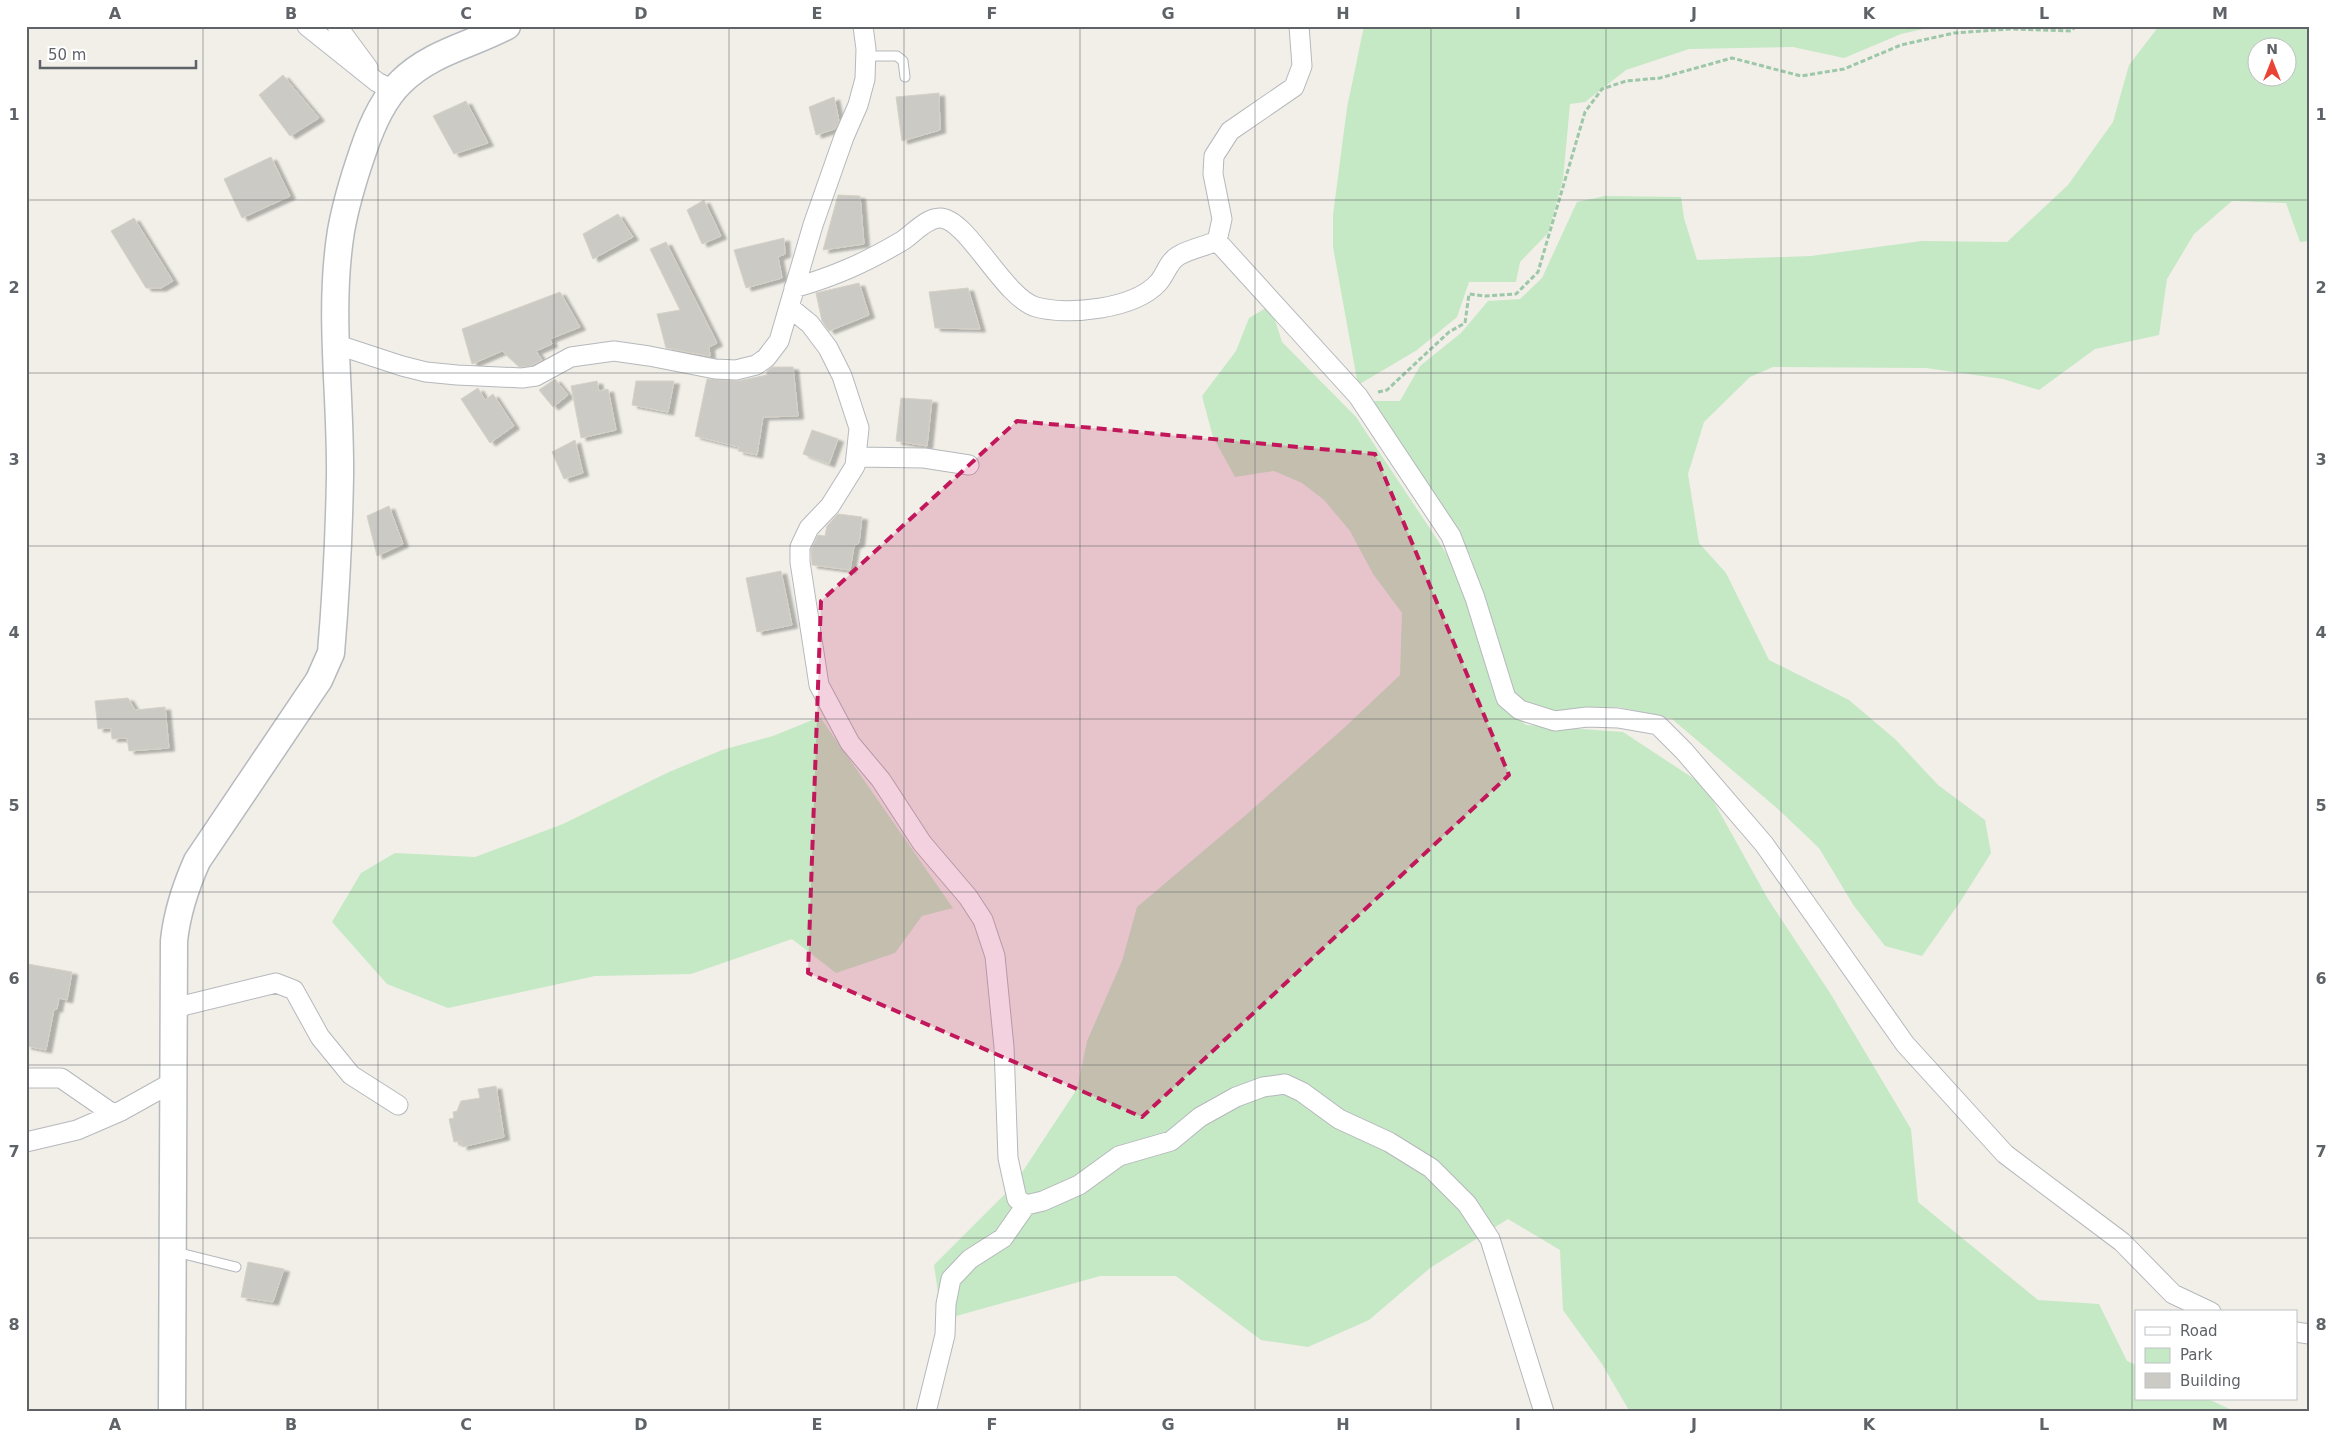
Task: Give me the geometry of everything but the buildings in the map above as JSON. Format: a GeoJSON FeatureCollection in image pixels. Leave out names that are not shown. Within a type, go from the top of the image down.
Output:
{"type":"FeatureCollection","features":[{"type":"Feature","properties":{"kind":"street"},"geometry":{"type":"LineString","coordinates":[[307,26],[386,86]]}},
{"type":"Feature","properties":{"kind":"street"},"geometry":{"type":"LineString","coordinates":[[337,26],[386,86]]}},
{"type":"Feature","properties":{"kind":"street"},"geometry":{"type":"LineString","coordinates":[[386,86],[400,82],[426,61],[507,26]]}},
{"type":"Feature","properties":{"kind":"street"},"geometry":{"type":"LineString","coordinates":[[335,344],[402,366],[426,372],[457,375],[522,378],[536,376],[571,357],[614,351],[715,369],[736,370],[756,365],[766,358],[779,341],[813,225],[844,137],[858,105],[865,79],[863,26]]}},
{"type":"Feature","properties":{"kind":"street"},"geometry":{"type":"LineString","coordinates":[[1217,241],[1222,219],[1212,174],[1214,156],[1230,131],[1294,87],[1302,66],[1299,26]]}},
{"type":"Feature","properties":{"kind":"street"},"geometry":{"type":"LineString","coordinates":[[172,1412],[174,1008],[177,918],[187,883],[197,861],[319,680],[331,653],[340,475],[335,344],[337,265],[341,230],[351,184],[386,86]]}},
{"type":"Feature","properties":{"kind":"street"},"geometry":{"type":"LineString","coordinates":[[794,288],[865,263],[928,222],[939,218],[947,219],[960,228],[993,270],[1033,306],[1049,310],[1089,310],[1116,305],[1143,294],[1158,283],[1170,263],[1179,255],[1217,241]]}},
{"type":"Feature","properties":{"kind":"street"},"geometry":{"type":"LineString","coordinates":[[1217,241],[1358,396],[1451,536],[1475,598],[1506,698],[1520,710],[1555,721],[1587,717],[1618,718],[1658,725],[1684,751],[1764,844],[1906,1044],[2005,1154],[2122,1242],[2173,1294],[2208,1310]]}},
{"type":"Feature","properties":{"kind":"street"},"geometry":{"type":"LineString","coordinates":[[789,307],[810,324],[828,348],[842,376],[859,428],[855,466],[830,506],[810,528],[800,547],[800,562],[819,685],[850,743],[881,780],[922,843],[968,897],[983,920],[995,956],[1004,1047],[1008,1158],[1017,1199],[1026,1205]]}},
{"type":"Feature","properties":{"kind":"street"},"geometry":{"type":"LineString","coordinates":[[856,457],[924,458],[969,465]]}},
{"type":"Feature","properties":{"kind":"street"},"geometry":{"type":"LineString","coordinates":[[174,1008],[276,983],[294,990],[320,1037],[351,1075],[398,1104]]}},
{"type":"Feature","properties":{"kind":"street"},"geometry":{"type":"LineString","coordinates":[[26,1078],[61,1078],[113,1114]]}},
{"type":"Feature","properties":{"kind":"street"},"geometry":{"type":"LineString","coordinates":[[26,1142],[77,1130],[113,1114],[174,1082]]}},
{"type":"Feature","properties":{"kind":"street"},"geometry":{"type":"LineString","coordinates":[[926,1412],[931,1384],[945,1335],[946,1304],[951,1279],[970,1259],[1003,1238],[1026,1205],[1043,1201],[1079,1185],[1118,1156],[1171,1141],[1200,1117],[1236,1097],[1263,1087],[1285,1084],[1302,1092],[1339,1119],[1389,1142],[1431,1168],[1467,1204],[1490,1239],[1544,1412]]}},
{"type":"Feature","properties":{"kind":"lane"},"geometry":{"type":"LineString","coordinates":[[865,56],[896,56],[903,61],[905,77]]}},
{"type":"Feature","properties":{"kind":"lane"},"geometry":{"type":"LineString","coordinates":[[172,1251],[236,1267]]}},
{"type":"Feature","properties":{"kind":"path"},"geometry":{"type":"LineString","coordinates":[[1358,396],[1387,390],[1449,332],[1466,323],[1469,294],[1485,296],[1516,294],[1538,272],[1586,112],[1602,90],[1626,81],[1660,78],[1732,58],[1801,76],[1844,69],[1901,45],[1954,33],[2010,29],[2071,31],[2076,26]]}},
{"type":"Feature","properties":{"kind":"highlighted area"},"geometry":{"type":"Polygon","coordinates":[[[1017,421],[1375,454],[1509,775],[1142,1117],[808,973],[821,601],[1017,421]]]}},
{"type":"Feature","properties":{"kind":"green space"},"geometry":{"type":"Polygon","coordinates":[[[1364,26],[1936,26],[1901,34],[1844,58],[1793,47],[1689,49],[1626,70],[1585,102],[1570,104],[1563,179],[1548,233],[1520,262],[1516,282],[1469,282],[1457,317],[1417,350],[1358,385],[1333,247],[1333,215],[1347,108],[1364,26]]]}},
{"type":"Feature","properties":{"kind":"green space"},"geometry":{"type":"Polygon","coordinates":[[[2159,26],[2309,26],[2309,241],[2300,242],[2286,203],[2232,201],[2194,234],[2167,279],[2159,335],[2095,349],[2039,390],[2003,379],[1926,368],[1773,367],[1750,377],[1704,422],[1688,474],[1699,543],[1726,573],[1769,660],[1849,700],[1896,740],[1938,785],[1985,820],[1991,853],[1960,902],[1922,956],[1885,946],[1854,906],[1819,848],[1778,809],[1672,719],[1619,707],[1542,710],[1512,698],[1479,604],[1471,557],[1435,505],[1370,401],[1400,401],[1420,366],[1461,333],[1488,301],[1520,299],[1542,278],[1577,202],[1605,196],[1681,197],[1684,218],[1697,260],[1811,256],[1922,241],[2007,242],[2068,185],[2113,122],[2129,65],[2159,26]]]}},
{"type":"Feature","properties":{"kind":"green space"},"geometry":{"type":"Polygon","coordinates":[[[1266,308],[1274,317],[1282,342],[1356,417],[1452,562],[1504,707],[1526,725],[1623,732],[1705,786],[1768,899],[1830,993],[1911,1129],[1918,1202],[2038,1300],[2099,1304],[2127,1361],[2135,1365],[2135,1400],[2210,1400],[2236,1412],[1630,1412],[1602,1364],[1563,1310],[1560,1250],[1508,1219],[1430,1268],[1369,1320],[1308,1347],[1261,1340],[1176,1276],[1100,1276],[942,1320],[934,1265],[1013,1186],[1077,1089],[1087,1041],[1122,961],[1137,907],[1247,814],[1345,727],[1400,675],[1402,613],[1373,574],[1350,531],[1324,500],[1302,483],[1274,471],[1235,477],[1213,437],[1202,396],[1236,351],[1249,318],[1266,308]]]}},
{"type":"Feature","properties":{"kind":"green space"},"geometry":{"type":"Polygon","coordinates":[[[820,717],[953,908],[922,916],[895,953],[836,973],[792,939],[691,974],[595,976],[448,1008],[387,984],[332,922],[361,873],[395,853],[475,857],[563,824],[669,772],[722,750],[773,736],[820,717]]]}}]}
